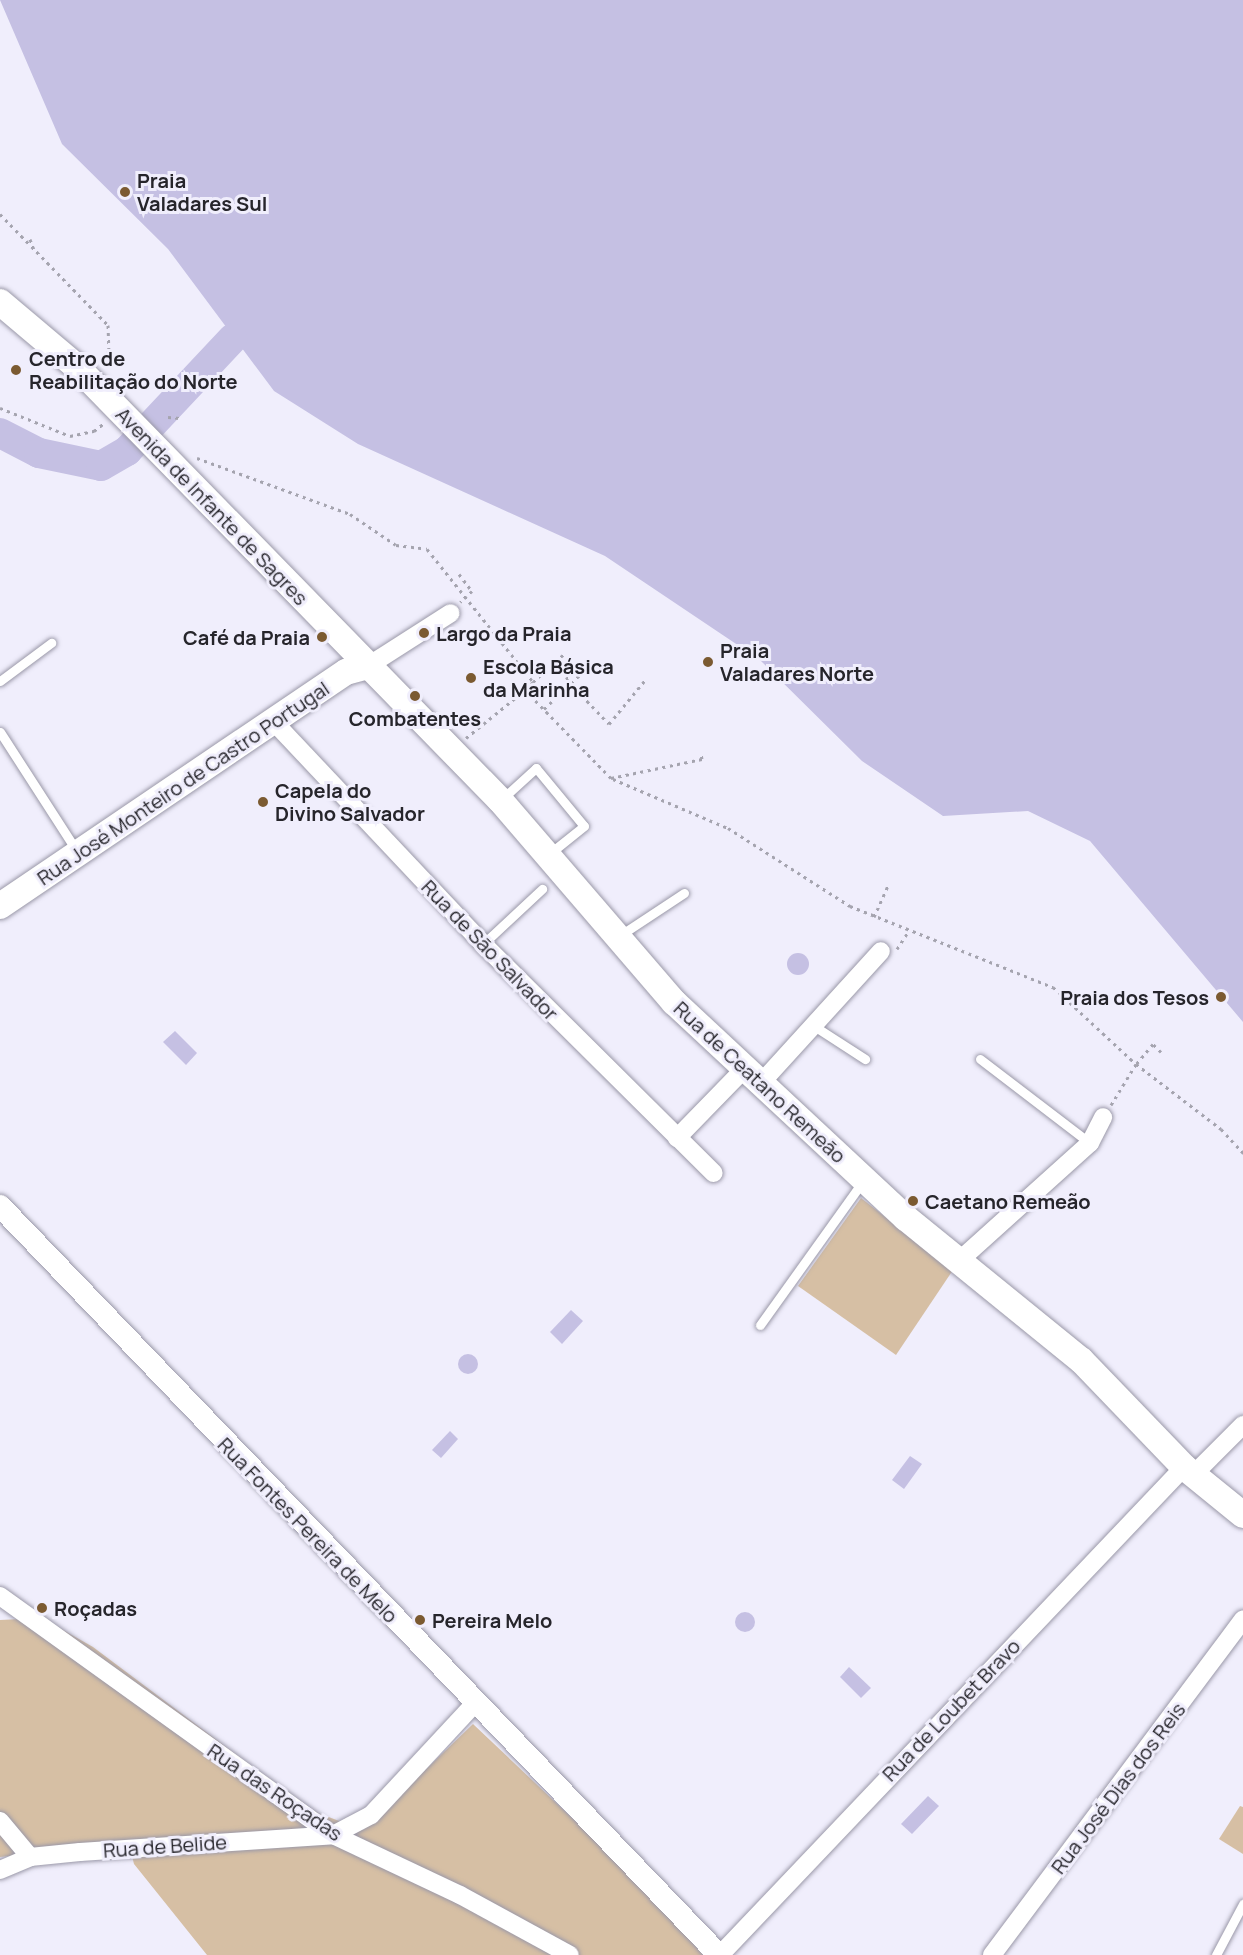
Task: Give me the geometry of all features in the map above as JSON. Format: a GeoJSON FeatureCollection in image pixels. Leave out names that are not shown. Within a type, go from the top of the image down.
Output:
{"type":"FeatureCollection","features":[{"type":"Feature","properties":{"kind":"main road","name":"Avenida de Infante de Sagres"},"geometry":{"type":"LineString","coordinates":[[0,302],[126,417],[368,666]]}},
{"type":"Feature","properties":{"kind":"main road","name":"Rua José Monteiro de Castro Portugal"},"geometry":{"type":"LineString","coordinates":[[0,906],[79,855],[346,672],[368,666]]}},
{"type":"Feature","properties":{"kind":"main road","name":"Rua de Ceatano Remeão"},"geometry":{"type":"LineString","coordinates":[[368,666],[500,800],[615,940],[753,1075],[865,1179],[1082,1360],[1188,1471],[1243,1515]]}},
{"type":"Feature","properties":{"kind":"street"},"geometry":{"type":"LineString","coordinates":[[368,666],[451,613]]}},
{"type":"Feature","properties":{"kind":"street","name":"Rua de São Salvador"},"geometry":{"type":"LineString","coordinates":[[273,721],[483,944],[714,1173]]}},
{"type":"Feature","properties":{"kind":"street"},"geometry":{"type":"LineString","coordinates":[[677,1138],[814,1026],[888,953]]}},
{"type":"Feature","properties":{"kind":"street"},"geometry":{"type":"LineString","coordinates":[[960,1260],[1089,1143],[1103,1117]]}},
{"type":"Feature","properties":{"kind":"street","name":"Rua Fontes Pereira de Melo"},"geometry":{"type":"LineString","coordinates":[[0,1206],[474,1704],[719,1955]]}},
{"type":"Feature","properties":{"kind":"street","name":"Rua de Loubet Bravo"},"geometry":{"type":"LineString","coordinates":[[719,1955],[1188,1471],[1243,1425]]}},
{"type":"Feature","properties":{"kind":"street","name":"Rua das Roçadas"},"geometry":{"type":"LineString","coordinates":[[4,1605],[333,1836],[460,1895],[570,1955]]}},
{"type":"Feature","properties":{"kind":"street","name":"Rua José Dias dos Reis"},"geometry":{"type":"LineString","coordinates":[[992,1955],[1243,1619]]}},
{"type":"Feature","properties":{"kind":"street"},"geometry":{"type":"LineString","coordinates":[[333,1836],[371,1815],[474,1704]]}},
{"type":"Feature","properties":{"kind":"street"},"geometry":{"type":"LineString","coordinates":[[0,1821],[30,1857]]}},
{"type":"Feature","properties":{"kind":"street","name":"Rua de Belide"},"geometry":{"type":"LineString","coordinates":[[0,1870],[30,1857],[333,1836]]}},
{"type":"Feature","properties":{"kind":"lane"},"geometry":{"type":"LineString","coordinates":[[0,681],[51,642]]}},
{"type":"Feature","properties":{"kind":"lane"},"geometry":{"type":"LineString","coordinates":[[0,732],[79,855]]}},
{"type":"Feature","properties":{"kind":"lane"},"geometry":{"type":"LineString","coordinates":[[500,800],[536,768],[584,826],[547,855]]}},
{"type":"Feature","properties":{"kind":"lane"},"geometry":{"type":"LineString","coordinates":[[483,944],[542,889]]}},
{"type":"Feature","properties":{"kind":"lane"},"geometry":{"type":"LineString","coordinates":[[615,940],[684,893]]}},
{"type":"Feature","properties":{"kind":"lane"},"geometry":{"type":"LineString","coordinates":[[814,1026],[865,1059]]}},
{"type":"Feature","properties":{"kind":"lane"},"geometry":{"type":"LineString","coordinates":[[980,1059],[1089,1143]]}},
{"type":"Feature","properties":{"kind":"lane"},"geometry":{"type":"LineString","coordinates":[[760,1325],[865,1179]]}},
{"type":"Feature","properties":{"kind":"lane"},"geometry":{"type":"LineString","coordinates":[[1216,1955],[1243,1905]]}},
{"type":"Feature","properties":{"kind":"path"},"geometry":{"type":"LineString","coordinates":[[0,214],[108,325],[109,350],[98,368]]}},
{"type":"Feature","properties":{"kind":"path"},"geometry":{"type":"LineString","coordinates":[[30,239],[34,250]]}},
{"type":"Feature","properties":{"kind":"path"},"geometry":{"type":"LineString","coordinates":[[0,408],[70,436],[94,431],[126,417]]}},
{"type":"Feature","properties":{"kind":"path"},"geometry":{"type":"LineString","coordinates":[[168,417],[180,418]]}},
{"type":"Feature","properties":{"kind":"path"},"geometry":{"type":"LineString","coordinates":[[459,574],[472,591],[465,596]]}},
{"type":"Feature","properties":{"kind":"path"},"geometry":{"type":"LineString","coordinates":[[533,682],[564,654]]}},
{"type":"Feature","properties":{"kind":"path"},"geometry":{"type":"LineString","coordinates":[[574,673],[566,680],[609,724],[646,679]]}},
{"type":"Feature","properties":{"kind":"path"},"geometry":{"type":"LineString","coordinates":[[544,709],[582,673]]}},
{"type":"Feature","properties":{"kind":"path"},"geometry":{"type":"LineString","coordinates":[[460,743],[525,690]]}},
{"type":"Feature","properties":{"kind":"path"},"geometry":{"type":"LineString","coordinates":[[611,778],[728,828],[874,917],[908,932],[1004,963],[1053,987],[1136,1064],[1221,1129],[1243,1153]]}},
{"type":"Feature","properties":{"kind":"path"},"geometry":{"type":"LineString","coordinates":[[874,917],[888,886]]}},
{"type":"Feature","properties":{"kind":"path"},"geometry":{"type":"LineString","coordinates":[[888,953],[908,932]]}},
{"type":"Feature","properties":{"kind":"path"},"geometry":{"type":"LineString","coordinates":[[1103,1117],[1136,1064],[1153,1044],[1161,1052]]}},
{"type":"Feature","properties":{"kind":"shaded area"},"geometry":{"type":"Polygon","coordinates":[[[0,0],[1243,0],[1243,1022],[1090,841],[1028,811],[943,816],[862,761],[760,660],[605,556],[358,444],[274,391],[168,249],[62,144],[0,0]]]}},
{"type":"Feature","properties":{"kind":"shaded area"},"geometry":{"type":"Polygon","coordinates":[[[798,953],[806,956],[809,964],[806,972],[798,975],[790,972],[787,964],[790,956],[798,953]]]}},
{"type":"Feature","properties":{"kind":"shaded area"},"geometry":{"type":"Polygon","coordinates":[[[175,1031],[197,1053],[186,1065],[163,1042],[175,1031]]]}},
{"type":"Feature","properties":{"kind":"shaded area"},"geometry":{"type":"Polygon","coordinates":[[[861,1198],[953,1270],[896,1355],[798,1286],[861,1198]]]}},
{"type":"Feature","properties":{"kind":"shaded area"},"geometry":{"type":"Polygon","coordinates":[[[571,1310],[583,1321],[562,1344],[550,1332],[571,1310]]]}},
{"type":"Feature","properties":{"kind":"shaded area"},"geometry":{"type":"Polygon","coordinates":[[[468,1354],[475,1357],[478,1364],[475,1371],[468,1374],[461,1371],[458,1364],[461,1357],[468,1354]]]}},
{"type":"Feature","properties":{"kind":"shaded area"},"geometry":{"type":"Polygon","coordinates":[[[450,1431],[458,1439],[441,1458],[432,1450],[450,1431]]]}},
{"type":"Feature","properties":{"kind":"shaded area"},"geometry":{"type":"Polygon","coordinates":[[[910,1456],[922,1464],[904,1489],[892,1480],[910,1456]]]}},
{"type":"Feature","properties":{"kind":"shaded area"},"geometry":{"type":"Polygon","coordinates":[[[745,1612],[752,1615],[755,1622],[752,1629],[745,1632],[738,1629],[735,1622],[738,1615],[745,1612]]]}},
{"type":"Feature","properties":{"kind":"shaded area"},"geometry":{"type":"Polygon","coordinates":[[[42,1618],[93,1647],[310,1810],[363,1830],[473,1724],[630,1873],[703,1955],[207,1955],[134,1864],[129,1844],[0,1857],[0,1620],[42,1618]]]}},
{"type":"Feature","properties":{"kind":"shaded area"},"geometry":{"type":"Polygon","coordinates":[[[849,1667],[871,1688],[861,1698],[840,1677],[849,1667]]]}},
{"type":"Feature","properties":{"kind":"shaded area"},"geometry":{"type":"Polygon","coordinates":[[[928,1796],[939,1806],[912,1834],[901,1824],[928,1796]]]}},
{"type":"Feature","properties":{"kind":"shaded area"},"geometry":{"type":"Polygon","coordinates":[[[1240,1806],[1243,1807],[1243,1854],[1219,1839],[1240,1806]]]}},
{"type":"Feature","properties":{"kind":"waterway"},"geometry":{"type":"LineString","coordinates":[[0,433],[39,453],[101,466],[127,451],[232,339]]}},
{"type":"Feature","properties":{"kind":"place","name":"Praia Valadares Sul"},"geometry":{"type":"Point","coordinates":[125,192]}},
{"type":"Feature","properties":{"kind":"place","name":"Centro de Reabilitação do Norte"},"geometry":{"type":"Point","coordinates":[16,370]}},
{"type":"Feature","properties":{"kind":"place","name":"Largo da Praia"},"geometry":{"type":"Point","coordinates":[424,633]}},
{"type":"Feature","properties":{"kind":"place","name":"Café da Praia"},"geometry":{"type":"Point","coordinates":[322,637]}},
{"type":"Feature","properties":{"kind":"place","name":"Praia Valadares Norte"},"geometry":{"type":"Point","coordinates":[708,662]}},
{"type":"Feature","properties":{"kind":"place","name":"Escola Básica da Marinha"},"geometry":{"type":"Point","coordinates":[471,678]}},
{"type":"Feature","properties":{"kind":"place","name":"Combatentes"},"geometry":{"type":"Point","coordinates":[415,696]}},
{"type":"Feature","properties":{"kind":"place","name":"Capela do Divino Salvador"},"geometry":{"type":"Point","coordinates":[263,802]}},
{"type":"Feature","properties":{"kind":"place","name":"Praia dos Tesos"},"geometry":{"type":"Point","coordinates":[1221,997]}},
{"type":"Feature","properties":{"kind":"place","name":"Caetano Remeão"},"geometry":{"type":"Point","coordinates":[913,1201]}},
{"type":"Feature","properties":{"kind":"place","name":"Roçadas"},"geometry":{"type":"Point","coordinates":[42,1608]}},
{"type":"Feature","properties":{"kind":"place","name":"Pereira Melo"},"geometry":{"type":"Point","coordinates":[420,1620]}}]}
